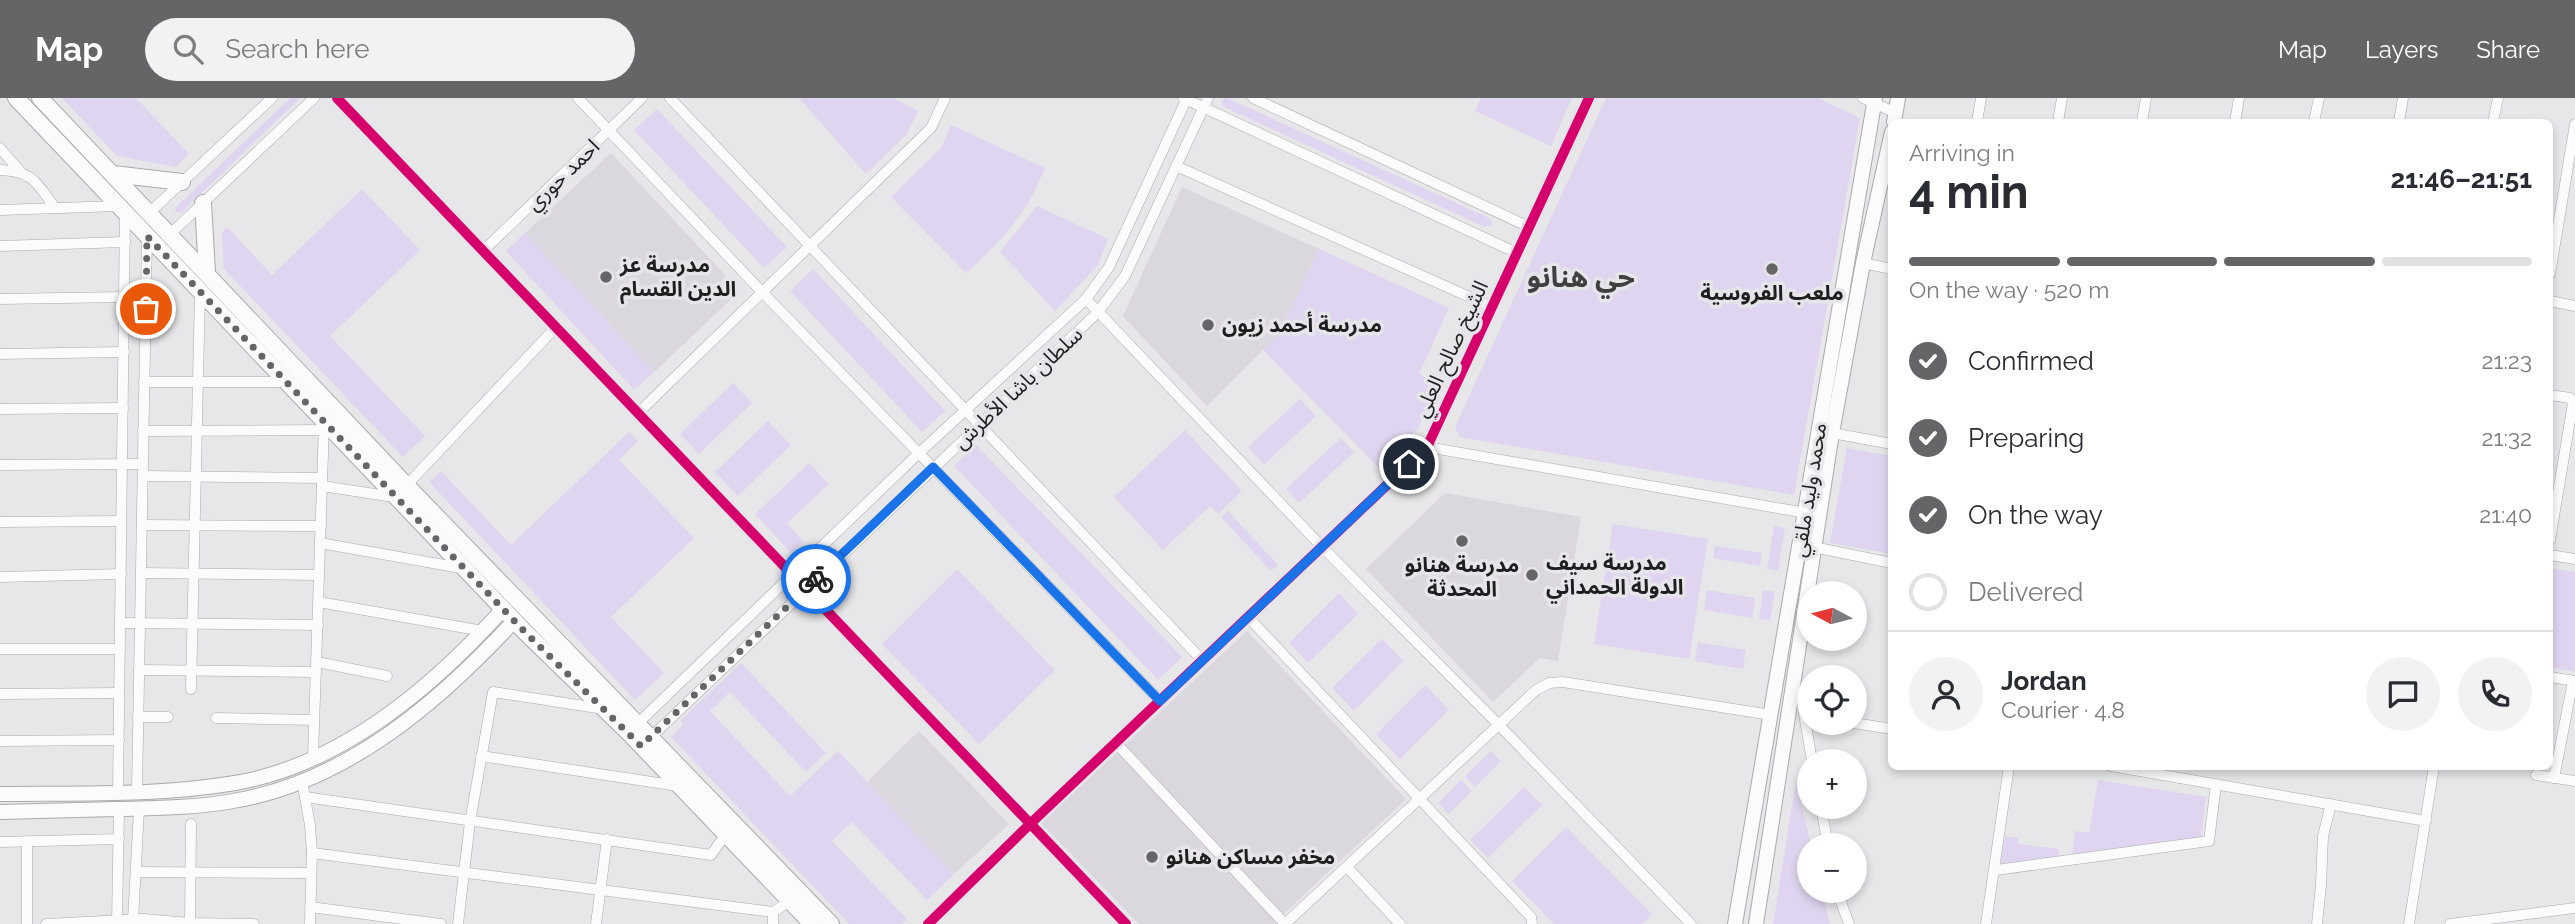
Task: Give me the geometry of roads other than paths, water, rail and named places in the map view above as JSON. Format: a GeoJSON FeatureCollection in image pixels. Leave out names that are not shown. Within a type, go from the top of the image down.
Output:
{"type":"FeatureCollection","features":[{"type":"Feature","properties":{"kind":"main road"},"geometry":{"type":"LineString","coordinates":[[16,98],[287,382],[324,426],[402,491],[464,568],[509,615],[605,709],[633,728]]}},
{"type":"Feature","properties":{"kind":"main road"},"geometry":{"type":"LineString","coordinates":[[40,98],[207,272],[402,491],[633,728],[679,786],[812,924]]}},
{"type":"Feature","properties":{"kind":"main road"},"geometry":{"type":"LineString","coordinates":[[113,174],[183,182]]}},
{"type":"Feature","properties":{"kind":"main road"},"geometry":{"type":"LineString","coordinates":[[203,203],[207,272]]}},
{"type":"Feature","properties":{"kind":"main road"},"geometry":{"type":"LineString","coordinates":[[645,742],[831,924]]}},
{"type":"Feature","properties":{"kind":"street"},"geometry":{"type":"LineString","coordinates":[[117,921],[125,242],[150,212],[272,98]]}},
{"type":"Feature","properties":{"kind":"street"},"geometry":{"type":"LineString","coordinates":[[0,210],[55,208],[170,234],[314,98]]}},
{"type":"Feature","properties":{"kind":"street"},"geometry":{"type":"LineString","coordinates":[[337,98],[1126,924]]}},
{"type":"Feature","properties":{"kind":"street"},"geometry":{"type":"LineString","coordinates":[[578,98],[1160,701]]}},
{"type":"Feature","properties":{"kind":"street","name":"احمد حوري"},"geometry":{"type":"LineString","coordinates":[[483,251],[642,98]]}},
{"type":"Feature","properties":{"kind":"street"},"geometry":{"type":"LineString","coordinates":[[670,98],[1203,661]]}},
{"type":"Feature","properties":{"kind":"street"},"geometry":{"type":"LineString","coordinates":[[638,413],[932,128],[945,98]]}},
{"type":"Feature","properties":{"kind":"street"},"geometry":{"type":"LineString","coordinates":[[1185,98],[1206,103],[1517,253]]}},
{"type":"Feature","properties":{"kind":"street","name":"سلطان باشا الأطرش"},"geometry":{"type":"LineString","coordinates":[[633,728],[919,453],[1086,299],[1109,268],[1185,98]]}},
{"type":"Feature","properties":{"kind":"street"},"geometry":{"type":"LineString","coordinates":[[1253,98],[1529,227]]}},
{"type":"Feature","properties":{"kind":"street","name":"الشيخ صالح العلي"},"geometry":{"type":"LineString","coordinates":[[929,924],[1030,824],[1427,447],[1589,98]]}},
{"type":"Feature","properties":{"kind":"street"},"geometry":{"type":"LineString","coordinates":[[1978,119],[1981,98]]}},
{"type":"Feature","properties":{"kind":"street"},"geometry":{"type":"LineString","coordinates":[[2058,119],[2062,98]]}},
{"type":"Feature","properties":{"kind":"street"},"geometry":{"type":"LineString","coordinates":[[2142,119],[2146,98]]}},
{"type":"Feature","properties":{"kind":"street"},"geometry":{"type":"LineString","coordinates":[[2236,119],[2239,98]]}},
{"type":"Feature","properties":{"kind":"street"},"geometry":{"type":"LineString","coordinates":[[2315,119],[2319,98]]}},
{"type":"Feature","properties":{"kind":"street"},"geometry":{"type":"LineString","coordinates":[[2400,119],[2403,98]]}},
{"type":"Feature","properties":{"kind":"street"},"geometry":{"type":"LineString","coordinates":[[2494,119],[2498,98]]}},
{"type":"Feature","properties":{"kind":"street"},"geometry":{"type":"LineString","coordinates":[[1871,100],[1896,111]]}},
{"type":"Feature","properties":{"kind":"street","name":"محمد وليد ملقي"},"geometry":{"type":"LineString","coordinates":[[1735,924],[1806,513],[1871,100]]}},
{"type":"Feature","properties":{"kind":"street","name":"سلطان باشا الأطرش"},"geometry":{"type":"LineString","coordinates":[[645,742],[1098,312],[1125,276],[1206,103]]}},
{"type":"Feature","properties":{"kind":"street"},"geometry":{"type":"LineString","coordinates":[[2553,256],[2575,124]]}},
{"type":"Feature","properties":{"kind":"street"},"geometry":{"type":"LineString","coordinates":[[0,148],[19,170],[36,182],[55,208]]}},
{"type":"Feature","properties":{"kind":"street","name":"محمد وليد ملقي"},"geometry":{"type":"LineString","coordinates":[[1805,665],[1813,547],[1863,263],[1888,150]]}},
{"type":"Feature","properties":{"kind":"street"},"geometry":{"type":"LineString","coordinates":[[1176,166],[1492,307]]}},
{"type":"Feature","properties":{"kind":"street"},"geometry":{"type":"LineString","coordinates":[[0,170],[19,170]]}},
{"type":"Feature","properties":{"kind":"street"},"geometry":{"type":"LineString","coordinates":[[137,225],[144,382],[137,791]]}},
{"type":"Feature","properties":{"kind":"street"},"geometry":{"type":"LineString","coordinates":[[0,246],[125,242]]}},
{"type":"Feature","properties":{"kind":"street"},"geometry":{"type":"LineString","coordinates":[[1863,263],[1888,268]]}},
{"type":"Feature","properties":{"kind":"street"},"geometry":{"type":"LineString","coordinates":[[191,689],[200,290]]}},
{"type":"Feature","properties":{"kind":"street"},"geometry":{"type":"LineString","coordinates":[[0,299],[124,297]]}},
{"type":"Feature","properties":{"kind":"street"},"geometry":{"type":"LineString","coordinates":[[1086,299],[1322,547],[1498,723],[1692,924]]}},
{"type":"Feature","properties":{"kind":"street"},"geometry":{"type":"LineString","coordinates":[[2553,302],[2575,306]]}},
{"type":"Feature","properties":{"kind":"street"},"geometry":{"type":"LineString","coordinates":[[143,476],[322,482],[402,491],[556,327]]}},
{"type":"Feature","properties":{"kind":"street"},"geometry":{"type":"LineString","coordinates":[[0,354],[124,352]]}},
{"type":"Feature","properties":{"kind":"street"},"geometry":{"type":"LineString","coordinates":[[144,382],[287,382]]}},
{"type":"Feature","properties":{"kind":"street"},"geometry":{"type":"LineString","coordinates":[[2553,395],[2570,398],[2573,403],[2571,445],[2553,526]]}},
{"type":"Feature","properties":{"kind":"street"},"geometry":{"type":"LineString","coordinates":[[0,409],[123,408]]}},
{"type":"Feature","properties":{"kind":"street"},"geometry":{"type":"LineString","coordinates":[[144,431],[324,426],[313,757]]}},
{"type":"Feature","properties":{"kind":"street"},"geometry":{"type":"LineString","coordinates":[[1832,433],[1888,443]]}},
{"type":"Feature","properties":{"kind":"street"},"geometry":{"type":"LineString","coordinates":[[1427,447],[1806,513]]}},
{"type":"Feature","properties":{"kind":"street"},"geometry":{"type":"LineString","coordinates":[[0,466],[143,464]]}},
{"type":"Feature","properties":{"kind":"street"},"geometry":{"type":"LineString","coordinates":[[0,522],[121,520]]}},
{"type":"Feature","properties":{"kind":"street"},"geometry":{"type":"LineString","coordinates":[[142,525],[321,526]]}},
{"type":"Feature","properties":{"kind":"street"},"geometry":{"type":"LineString","coordinates":[[320,543],[464,568]]}},
{"type":"Feature","properties":{"kind":"street"},"geometry":{"type":"LineString","coordinates":[[1813,547],[1888,562]]}},
{"type":"Feature","properties":{"kind":"street"},"geometry":{"type":"LineString","coordinates":[[2553,555],[2575,559]]}},
{"type":"Feature","properties":{"kind":"street"},"geometry":{"type":"LineString","coordinates":[[141,573],[319,575]]}},
{"type":"Feature","properties":{"kind":"street"},"geometry":{"type":"LineString","coordinates":[[0,577],[121,574]]}},
{"type":"Feature","properties":{"kind":"street"},"geometry":{"type":"LineString","coordinates":[[319,602],[482,631]]}},
{"type":"Feature","properties":{"kind":"street"},"geometry":{"type":"LineString","coordinates":[[0,794],[178,790],[237,783],[266,776],[366,731],[409,700],[482,631],[509,615]]}},
{"type":"Feature","properties":{"kind":"street"},"geometry":{"type":"LineString","coordinates":[[0,812],[212,805],[236,801],[302,781],[363,751],[418,713],[509,615]]}},
{"type":"Feature","properties":{"kind":"street"},"geometry":{"type":"LineString","coordinates":[[1248,617],[1531,917],[1532,924]]}},
{"type":"Feature","properties":{"kind":"street"},"geometry":{"type":"LineString","coordinates":[[120,623],[318,625]]}},
{"type":"Feature","properties":{"kind":"street"},"geometry":{"type":"LineString","coordinates":[[0,649],[120,649]]}},
{"type":"Feature","properties":{"kind":"street"},"geometry":{"type":"LineString","coordinates":[[139,670],[316,667],[387,676]]}},
{"type":"Feature","properties":{"kind":"street"},"geometry":{"type":"LineString","coordinates":[[2553,678],[2574,681],[2554,778]]}},
{"type":"Feature","properties":{"kind":"street"},"geometry":{"type":"LineString","coordinates":[[1116,743],[1285,924],[1498,723],[1536,690],[1549,683],[1563,682],[1770,715]]}},
{"type":"Feature","properties":{"kind":"street"},"geometry":{"type":"LineString","coordinates":[[458,924],[470,822],[494,692],[605,709]]}},
{"type":"Feature","properties":{"kind":"street"},"geometry":{"type":"LineString","coordinates":[[0,694],[119,693]]}},
{"type":"Feature","properties":{"kind":"street"},"geometry":{"type":"LineString","coordinates":[[409,700],[418,713]]}},
{"type":"Feature","properties":{"kind":"street"},"geometry":{"type":"LineString","coordinates":[[138,717],[168,717]]}},
{"type":"Feature","properties":{"kind":"street"},"geometry":{"type":"LineString","coordinates":[[216,718],[314,720]]}},
{"type":"Feature","properties":{"kind":"street"},"geometry":{"type":"LineString","coordinates":[[1867,725],[1888,728]]}},
{"type":"Feature","properties":{"kind":"street","name":"محمد وليد ملقي"},"geometry":{"type":"LineString","coordinates":[[1756,924],[1797,734]]}},
{"type":"Feature","properties":{"kind":"street"},"geometry":{"type":"LineString","coordinates":[[0,741],[138,735]]}},
{"type":"Feature","properties":{"kind":"street"},"geometry":{"type":"LineString","coordinates":[[481,756],[679,786]]}},
{"type":"Feature","properties":{"kind":"street"},"geometry":{"type":"LineString","coordinates":[[1986,924],[2008,770]]}},
{"type":"Feature","properties":{"kind":"street"},"geometry":{"type":"LineString","coordinates":[[2409,924],[2433,770]]}},
{"type":"Feature","properties":{"kind":"street"},"geometry":{"type":"LineString","coordinates":[[2172,771],[2216,784],[2426,821]]}},
{"type":"Feature","properties":{"kind":"street"},"geometry":{"type":"LineString","coordinates":[[2536,775],[2575,780]]}},
{"type":"Feature","properties":{"kind":"street"},"geometry":{"type":"LineString","coordinates":[[302,781],[312,853],[310,924]]}},
{"type":"Feature","properties":{"kind":"street"},"geometry":{"type":"LineString","coordinates":[[1996,870],[2209,841],[2216,784]]}},
{"type":"Feature","properties":{"kind":"street"},"geometry":{"type":"LineString","coordinates":[[305,797],[712,855],[725,835]]}},
{"type":"Feature","properties":{"kind":"street"},"geometry":{"type":"LineString","coordinates":[[2317,924],[2323,836],[2331,804]]}},
{"type":"Feature","properties":{"kind":"street"},"geometry":{"type":"LineString","coordinates":[[139,809],[136,872],[140,921]]}},
{"type":"Feature","properties":{"kind":"street"},"geometry":{"type":"LineString","coordinates":[[190,923],[191,824]]}},
{"type":"Feature","properties":{"kind":"street"},"geometry":{"type":"LineString","coordinates":[[0,842],[119,839]]}},
{"type":"Feature","properties":{"kind":"street"},"geometry":{"type":"LineString","coordinates":[[596,924],[607,839]]}},
{"type":"Feature","properties":{"kind":"street"},"geometry":{"type":"LineString","coordinates":[[27,842],[27,924]]}},
{"type":"Feature","properties":{"kind":"street"},"geometry":{"type":"LineString","coordinates":[[312,853],[773,912],[790,901]]}},
{"type":"Feature","properties":{"kind":"street"},"geometry":{"type":"LineString","coordinates":[[1347,867],[1399,924]]}},
{"type":"Feature","properties":{"kind":"street"},"geometry":{"type":"LineString","coordinates":[[136,872],[311,873]]}},
{"type":"Feature","properties":{"kind":"street"},"geometry":{"type":"LineString","coordinates":[[1841,903],[1849,924]]}},
{"type":"Feature","properties":{"kind":"street"},"geometry":{"type":"LineString","coordinates":[[310,907],[441,924]]}},
{"type":"Feature","properties":{"kind":"street"},"geometry":{"type":"LineString","coordinates":[[2450,924],[2575,908]]}},
{"type":"Feature","properties":{"kind":"street"},"geometry":{"type":"LineString","coordinates":[[773,912],[773,924]]}},
{"type":"Feature","properties":{"kind":"street"},"geometry":{"type":"LineString","coordinates":[[2548,924],[2549,912]]}},
{"type":"Feature","properties":{"kind":"street"},"geometry":{"type":"LineString","coordinates":[[46,924],[117,921],[254,924]]}},
{"type":"Feature","properties":{"kind":"place","name":"ملعب الفروسية"},"geometry":{"type":"Point","coordinates":[1772,269]}},
{"type":"Feature","properties":{"kind":"place","name":"مدرسة عز الدين القسام"},"geometry":{"type":"Point","coordinates":[606,277]}},
{"type":"Feature","properties":{"kind":"place","name":"مدرسة أحمد زيون"},"geometry":{"type":"Point","coordinates":[1208,325]}},
{"type":"Feature","properties":{"kind":"place","name":"مدرسة هنانو المحدثة"},"geometry":{"type":"Point","coordinates":[1462,541]}},
{"type":"Feature","properties":{"kind":"place","name":"مدرسة سيف الدولة الحمداني"},"geometry":{"type":"Point","coordinates":[1532,575]}},
{"type":"Feature","properties":{"kind":"place","name":"مخفر مساكن هنانو"},"geometry":{"type":"Point","coordinates":[1152,857]}},
{"type":"Feature","properties":{"kind":"district","name":"حي هنانو"},"geometry":{"type":"Point","coordinates":[1581,277]}}]}
